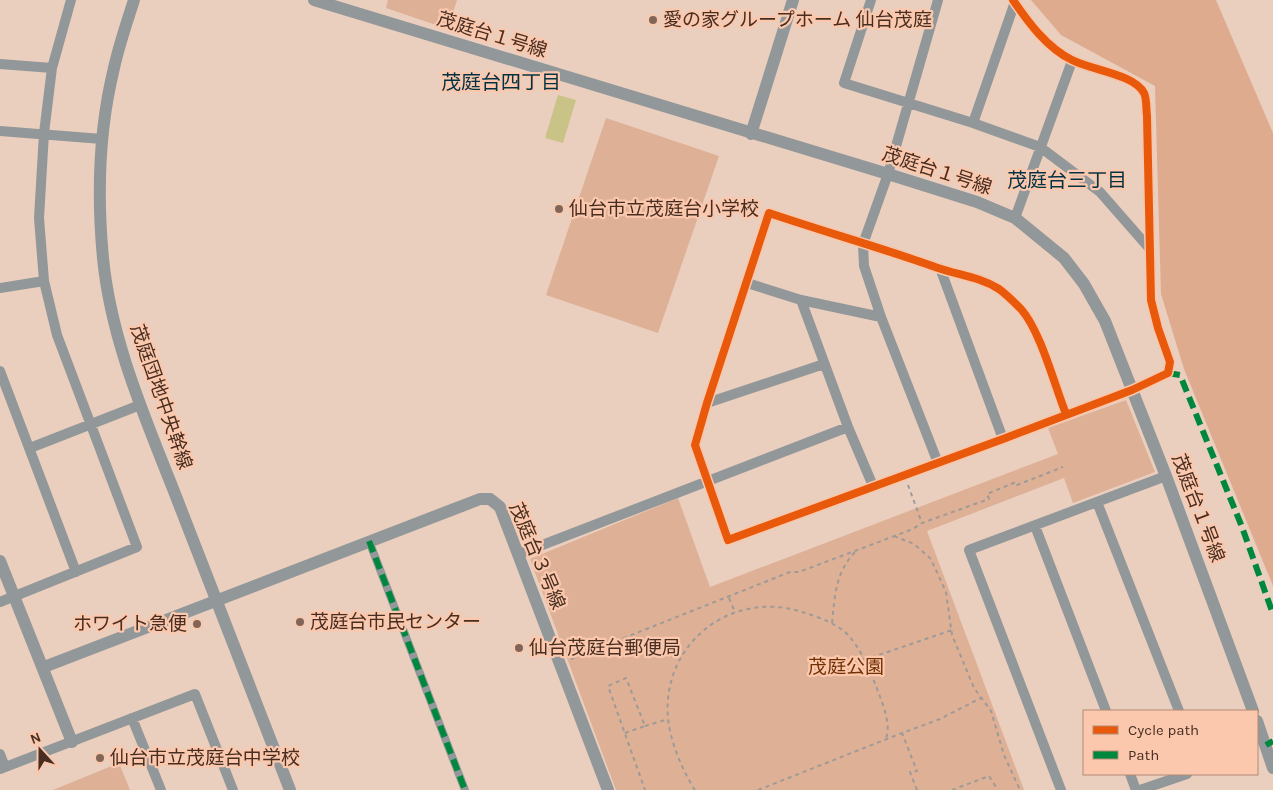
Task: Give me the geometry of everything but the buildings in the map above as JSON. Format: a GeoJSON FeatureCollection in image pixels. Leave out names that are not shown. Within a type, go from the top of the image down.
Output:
{"type":"FeatureCollection","features":[{"type":"Feature","properties":{"kind":"street"},"geometry":{"type":"LineString","coordinates":[[0,602],[137,547],[57,335],[44,281],[39,218],[39,182],[52,68],[71,0]]}},
{"type":"Feature","properties":{"kind":"street","name":"茂庭団地中央幹線"},"geometry":{"type":"LineString","coordinates":[[134,0],[113,68],[102,139],[100,198],[103,259],[119,339],[140,405],[290,790]]}},
{"type":"Feature","properties":{"kind":"street","name":"茂庭台１号線"},"geometry":{"type":"LineString","coordinates":[[317,0],[751,134],[888,174],[977,202],[1015,218],[1064,258],[1084,284],[1105,321],[1166,476],[1253,710]]}},
{"type":"Feature","properties":{"kind":"street"},"geometry":{"type":"LineString","coordinates":[[751,134],[793,0]]}},
{"type":"Feature","properties":{"kind":"street"},"geometry":{"type":"LineString","coordinates":[[871,0],[844,83],[973,123],[1040,147],[1100,192],[1149,248]]}},
{"type":"Feature","properties":{"kind":"street"},"geometry":{"type":"LineString","coordinates":[[938,0],[888,174],[863,244],[864,266],[881,317],[938,463]]}},
{"type":"Feature","properties":{"kind":"street"},"geometry":{"type":"LineString","coordinates":[[973,123],[1014,1]]}},
{"type":"Feature","properties":{"kind":"street"},"geometry":{"type":"LineString","coordinates":[[1014,1],[1054,49],[1072,60],[1133,82],[1144,94],[1147,116],[1151,300],[1170,362],[1168,373],[1132,390],[728,540],[706,480],[696,445],[707,403],[769,213],[863,244],[977,278],[1000,289],[1022,310],[1035,334],[1066,414]]}},
{"type":"Feature","properties":{"kind":"street"},"geometry":{"type":"LineString","coordinates":[[1015,218],[1072,60]]}},
{"type":"Feature","properties":{"kind":"street"},"geometry":{"type":"LineString","coordinates":[[0,64],[52,68]]}},
{"type":"Feature","properties":{"kind":"street"},"geometry":{"type":"LineString","coordinates":[[0,130],[102,139]]}},
{"type":"Feature","properties":{"kind":"street"},"geometry":{"type":"LineString","coordinates":[[940,268],[1002,439]]}},
{"type":"Feature","properties":{"kind":"street"},"geometry":{"type":"LineString","coordinates":[[0,288],[44,281]]}},
{"type":"Feature","properties":{"kind":"street"},"geometry":{"type":"LineString","coordinates":[[747,283],[801,300],[881,317]]}},
{"type":"Feature","properties":{"kind":"street"},"geometry":{"type":"LineString","coordinates":[[801,300],[848,427],[873,486]]}},
{"type":"Feature","properties":{"kind":"street"},"geometry":{"type":"LineString","coordinates":[[707,403],[824,364]]}},
{"type":"Feature","properties":{"kind":"street"},"geometry":{"type":"LineString","coordinates":[[0,371],[76,572]]}},
{"type":"Feature","properties":{"kind":"street"},"geometry":{"type":"LineString","coordinates":[[30,448],[140,405]]}},
{"type":"Feature","properties":{"kind":"street"},"geometry":{"type":"LineString","coordinates":[[519,554],[706,480],[848,427]]}},
{"type":"Feature","properties":{"kind":"street"},"geometry":{"type":"LineString","coordinates":[[1061,790],[969,550],[1166,476]]}},
{"type":"Feature","properties":{"kind":"street","name":"茂庭台３号線"},"geometry":{"type":"LineString","coordinates":[[44,667],[216,599],[480,499],[490,500],[500,507],[608,790]]}},
{"type":"Feature","properties":{"kind":"street"},"geometry":{"type":"LineString","coordinates":[[1097,502],[1179,710]]}},
{"type":"Feature","properties":{"kind":"street"},"geometry":{"type":"LineString","coordinates":[[1034,526],[1106,710]]}},
{"type":"Feature","properties":{"kind":"street"},"geometry":{"type":"LineString","coordinates":[[369,542],[465,790]]}},
{"type":"Feature","properties":{"kind":"street"},"geometry":{"type":"LineString","coordinates":[[0,561],[44,667],[72,742]]}},
{"type":"Feature","properties":{"kind":"street"},"geometry":{"type":"LineString","coordinates":[[0,754],[3,768],[195,694],[233,790]]}},
{"type":"Feature","properties":{"kind":"street"},"geometry":{"type":"LineString","coordinates":[[132,718],[161,790]]}},
{"type":"Feature","properties":{"kind":"street"},"geometry":{"type":"LineString","coordinates":[[1258,727],[1261,746],[1273,768]]}},
{"type":"Feature","properties":{"kind":"street"},"geometry":{"type":"LineString","coordinates":[[1130,775],[1136,790]]}},
{"type":"Feature","properties":{"kind":"street"},"geometry":{"type":"LineString","coordinates":[[1140,790],[1184,775]]}},
{"type":"Feature","properties":{"kind":"path"},"geometry":{"type":"LineString","coordinates":[[560,664],[790,572],[799,572],[894,536],[922,523],[989,498],[987,494],[1016,482],[1017,486],[1063,467]]}},
{"type":"Feature","properties":{"kind":"path"},"geometry":{"type":"LineString","coordinates":[[904,475],[922,523]]}},
{"type":"Feature","properties":{"kind":"path"},"geometry":{"type":"LineString","coordinates":[[894,536],[914,544],[930,558],[946,592],[952,630],[974,688],[991,710],[1004,755],[1020,790]]}},
{"type":"Feature","properties":{"kind":"path"},"geometry":{"type":"LineString","coordinates":[[832,623],[835,587],[848,560],[857,550]]}},
{"type":"Feature","properties":{"kind":"path"},"geometry":{"type":"LineString","coordinates":[[729,597],[735,612]]}},
{"type":"Feature","properties":{"kind":"path"},"geometry":{"type":"LineString","coordinates":[[695,790],[674,746],[668,719],[670,691],[675,669],[689,645],[704,629],[735,612],[759,606],[784,606],[832,623],[848,635],[864,660],[880,697],[886,718],[887,737],[885,740]]}},
{"type":"Feature","properties":{"kind":"path"},"geometry":{"type":"LineString","coordinates":[[864,660],[952,630]]}},
{"type":"Feature","properties":{"kind":"path"},"geometry":{"type":"LineString","coordinates":[[645,726],[626,678],[608,686],[645,790]]}},
{"type":"Feature","properties":{"kind":"path"},"geometry":{"type":"LineString","coordinates":[[758,790],[940,719],[981,698]]}},
{"type":"Feature","properties":{"kind":"path"},"geometry":{"type":"LineString","coordinates":[[625,733],[668,719]]}},
{"type":"Feature","properties":{"kind":"path"},"geometry":{"type":"LineString","coordinates":[[902,733],[917,771],[910,772],[917,790]]}},
{"type":"Feature","properties":{"kind":"path"},"geometry":{"type":"LineString","coordinates":[[952,790],[989,776],[998,790]]}},
{"type":"Feature","properties":{"kind":"green space"},"geometry":{"type":"Polygon","coordinates":[[[388,0],[457,0],[448,29],[386,8],[388,0]]]}},
{"type":"Feature","properties":{"kind":"green space"},"geometry":{"type":"Polygon","coordinates":[[[606,118],[719,156],[658,333],[546,295],[606,118]]]}},
{"type":"Feature","properties":{"kind":"green space","name":"茂庭公園"},"geometry":{"type":"Polygon","coordinates":[[[1126,400],[1155,472],[1073,503],[1064,478],[927,531],[1024,790],[616,790],[530,559],[678,498],[710,587],[1058,454],[1048,428],[1126,400]]]}},
{"type":"Feature","properties":{"kind":"green space"},"geometry":{"type":"Polygon","coordinates":[[[119,763],[130,790],[53,790],[119,763]]]}},
{"type":"Feature","properties":{"kind":"shaded area"},"geometry":{"type":"Polygon","coordinates":[[[1031,0],[1216,0],[1273,133],[1273,586],[1184,369],[1161,294],[1155,86],[1061,35],[1031,0]]]}},
{"type":"Feature","properties":{"kind":"shaded area"},"geometry":{"type":"Polygon","coordinates":[[[558,95],[576,100],[563,143],[545,138],[558,95]]]}},
{"type":"Feature","properties":{"kind":"marked path"},"geometry":{"type":"LineString","coordinates":[[1168,373],[1180,375],[1242,527],[1273,614]]}},
{"type":"Feature","properties":{"kind":"marked path"},"geometry":{"type":"LineString","coordinates":[[369,541],[465,790]]}},
{"type":"Feature","properties":{"kind":"marked path"},"geometry":{"type":"LineString","coordinates":[[1266,745],[1273,741]]}},
{"type":"Feature","properties":{"kind":"cycle path"},"geometry":{"type":"LineString","coordinates":[[1013,0],[1039,34],[1054,49],[1080,64],[1131,81],[1144,93],[1147,116],[1151,300],[1158,328],[1170,362],[1168,373],[1132,390],[1003,439],[728,540],[695,445],[769,213],[977,279],[999,289],[1021,309],[1035,331],[1066,414]]}},
{"type":"Feature","properties":{"kind":"place","name":"愛の家グループホーム 仙台茂庭"},"geometry":{"type":"Point","coordinates":[653,20]}},
{"type":"Feature","properties":{"kind":"place","name":"仙台市立茂庭台小学校"},"geometry":{"type":"Point","coordinates":[559,209]}},
{"type":"Feature","properties":{"kind":"place","name":"茂庭台市民センター"},"geometry":{"type":"Point","coordinates":[300,622]}},
{"type":"Feature","properties":{"kind":"place","name":"ホワイト急便"},"geometry":{"type":"Point","coordinates":[197,624]}},
{"type":"Feature","properties":{"kind":"place","name":"仙台茂庭台郵便局"},"geometry":{"type":"Point","coordinates":[519,648]}},
{"type":"Feature","properties":{"kind":"place","name":"仙台市立茂庭台中学校"},"geometry":{"type":"Point","coordinates":[100,758]}},
{"type":"Feature","properties":{"kind":"district","name":"茂庭台四丁目"},"geometry":{"type":"Point","coordinates":[501,82]}},
{"type":"Feature","properties":{"kind":"district","name":"茂庭台三丁目"},"geometry":{"type":"Point","coordinates":[1067,180]}}]}
